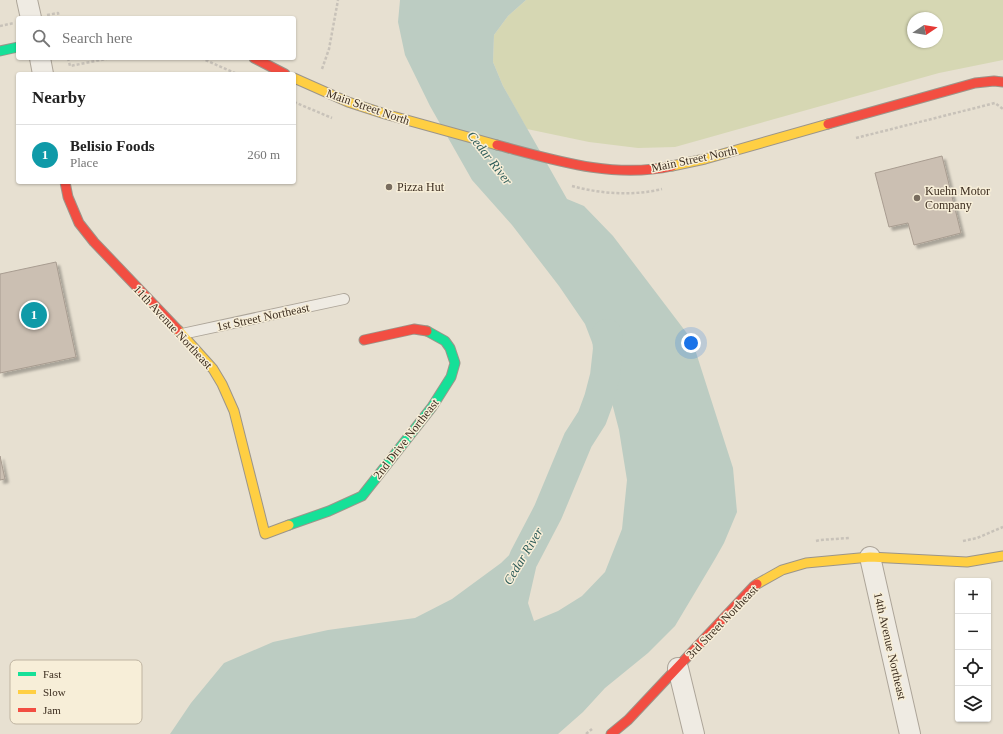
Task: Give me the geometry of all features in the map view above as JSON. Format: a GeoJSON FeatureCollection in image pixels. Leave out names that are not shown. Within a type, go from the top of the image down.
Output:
{"type":"FeatureCollection","features":[{"type":"Feature","properties":{"kind":"street"},"geometry":{"type":"LineString","coordinates":[[27,0],[31,16]]}},
{"type":"Feature","properties":{"kind":"street"},"geometry":{"type":"LineString","coordinates":[[0,51],[16,47]]}},
{"type":"Feature","properties":{"kind":"street"},"geometry":{"type":"LineString","coordinates":[[40,60],[43,72]]}},
{"type":"Feature","properties":{"kind":"street"},"geometry":{"type":"LineString","coordinates":[[258,60],[281,72]]}},
{"type":"Feature","properties":{"kind":"street","name":"Main Street North"},"geometry":{"type":"LineString","coordinates":[[296,79],[348,102],[385,114],[569,164],[604,169],[633,170],[664,168],[705,159],[976,83],[994,81],[1003,82]]}},
{"type":"Feature","properties":{"kind":"street","name":"11th Avenue Northeast"},"geometry":{"type":"LineString","coordinates":[[65,184],[68,197],[79,223],[94,242],[182,334],[213,369],[222,384],[234,411],[265,534]]}},
{"type":"Feature","properties":{"kind":"street","name":"2nd Drive Northeast"},"geometry":{"type":"LineString","coordinates":[[265,534],[329,511],[362,496],[432,407],[451,377],[455,363],[450,348],[445,340],[430,332],[414,329],[364,340]]}},
{"type":"Feature","properties":{"kind":"street","name":"3rd Street Northeast"},"geometry":{"type":"LineString","coordinates":[[611,734],[628,720],[754,586],[782,570],[806,564],[870,557],[967,562],[1003,556]]}},
{"type":"Feature","properties":{"kind":"street","name":"14th Avenue Northeast"},"geometry":{"type":"LineString","coordinates":[[870,557],[910,734]]}},
{"type":"Feature","properties":{"kind":"street"},"geometry":{"type":"LineString","coordinates":[[678,668],[694,734]]}},
{"type":"Feature","properties":{"kind":"lane","name":"1st Street Northeast"},"geometry":{"type":"LineString","coordinates":[[182,334],[344,299]]}},
{"type":"Feature","properties":{"kind":"path"},"geometry":{"type":"LineString","coordinates":[[314,88],[329,49],[338,0]]}},
{"type":"Feature","properties":{"kind":"path"},"geometry":{"type":"LineString","coordinates":[[0,26],[16,22]]}},
{"type":"Feature","properties":{"kind":"path"},"geometry":{"type":"LineString","coordinates":[[68,60],[70,66],[101,60]]}},
{"type":"Feature","properties":{"kind":"path"},"geometry":{"type":"LineString","coordinates":[[206,60],[232,72]]}},
{"type":"Feature","properties":{"kind":"path"},"geometry":{"type":"LineString","coordinates":[[959,542],[977,538],[1003,527]]}},
{"type":"Feature","properties":{"kind":"path"},"geometry":{"type":"LineString","coordinates":[[812,543],[820,540],[850,538]]}},
{"type":"Feature","properties":{"kind":"path"},"geometry":{"type":"LineString","coordinates":[[586,734],[598,724]]}},
{"type":"Feature","properties":{"kind":"green space"},"geometry":{"type":"Polygon","coordinates":[[[526,0],[1003,0],[1003,60],[939,73],[675,147],[638,148],[589,142],[527,129],[503,86],[493,62],[494,35],[508,16],[526,0]]]}},
{"type":"Feature","properties":{"kind":"water"},"geometry":{"type":"Polygon","coordinates":[[[400,0],[526,0],[508,16],[494,35],[493,62],[503,86],[567,199],[584,206],[613,236],[692,340],[733,468],[737,512],[724,543],[675,626],[648,653],[605,688],[583,712],[558,734],[170,734],[191,703],[224,663],[273,642],[328,630],[415,618],[452,599],[501,563],[543,522],[536,568],[528,603],[534,621],[558,611],[582,596],[605,572],[622,529],[627,480],[619,430],[605,376],[585,324],[559,286],[512,225],[472,180],[430,106],[405,55],[398,22],[400,0]]]}},
{"type":"Feature","properties":{"kind":"building","name":"Kuehn Motor Company"},"geometry":{"type":"Polygon","coordinates":[[[942,156],[961,233],[914,245],[908,223],[889,227],[875,173],[942,156]]]}},
{"type":"Feature","properties":{"kind":"building"},"geometry":{"type":"Polygon","coordinates":[[[56,262],[76,357],[0,373],[0,274],[56,262]]]}},
{"type":"Feature","properties":{"kind":"building"},"geometry":{"type":"Polygon","coordinates":[[[0,456],[5,479],[0,480],[0,456]]]}},
{"type":"Feature","properties":{"kind":"waterway","name":"Cedar River"},"geometry":{"type":"LineString","coordinates":[[524,558],[548,512],[578,440],[592,418],[605,376],[608,349],[607,334]]}},
{"type":"Feature","properties":{"kind":"traffic: fast"},"geometry":{"type":"LineString","coordinates":[[0,51],[16,47]]}},
{"type":"Feature","properties":{"kind":"traffic: fast"},"geometry":{"type":"LineString","coordinates":[[289,525],[329,511],[362,496],[432,407],[451,377],[455,363],[450,348],[445,341],[427,331]]}},
{"type":"Feature","properties":{"kind":"traffic: slow"},"geometry":{"type":"LineString","coordinates":[[296,79],[348,102],[385,114],[497,145]]}},
{"type":"Feature","properties":{"kind":"traffic: slow"},"geometry":{"type":"LineString","coordinates":[[672,166],[705,159],[828,124]]}},
{"type":"Feature","properties":{"kind":"traffic: slow"},"geometry":{"type":"LineString","coordinates":[[178,330],[213,369],[222,384],[234,411],[265,534],[289,525]]}},
{"type":"Feature","properties":{"kind":"traffic: slow"},"geometry":{"type":"LineString","coordinates":[[757,584],[782,570],[806,563],[870,557],[967,562],[1003,556]]}},
{"type":"Feature","properties":{"kind":"traffic: jam"},"geometry":{"type":"LineString","coordinates":[[258,60],[281,72]]}},
{"type":"Feature","properties":{"kind":"traffic: jam"},"geometry":{"type":"LineString","coordinates":[[828,124],[975,83],[994,81],[1003,82]]}},
{"type":"Feature","properties":{"kind":"traffic: jam"},"geometry":{"type":"LineString","coordinates":[[497,145],[562,162],[606,169],[628,170],[672,166]]}},
{"type":"Feature","properties":{"kind":"traffic: jam"},"geometry":{"type":"LineString","coordinates":[[65,184],[68,197],[79,223],[94,242],[178,330]]}},
{"type":"Feature","properties":{"kind":"traffic: jam"},"geometry":{"type":"LineString","coordinates":[[364,340],[414,329],[427,331]]}},
{"type":"Feature","properties":{"kind":"traffic: jam"},"geometry":{"type":"LineString","coordinates":[[611,734],[628,720],[757,584]]}},
{"type":"Feature","properties":{"kind":"place","name":"Pizza Hut"},"geometry":{"type":"Point","coordinates":[389,187]}},
{"type":"Feature","properties":{"kind":"place","name":"Kuehn Motor Company"},"geometry":{"type":"Point","coordinates":[917,198]}},
{"type":"Feature","properties":{"kind":"place","name":"Belisio Foods"},"geometry":{"type":"Point","coordinates":[34,315]}}]}
